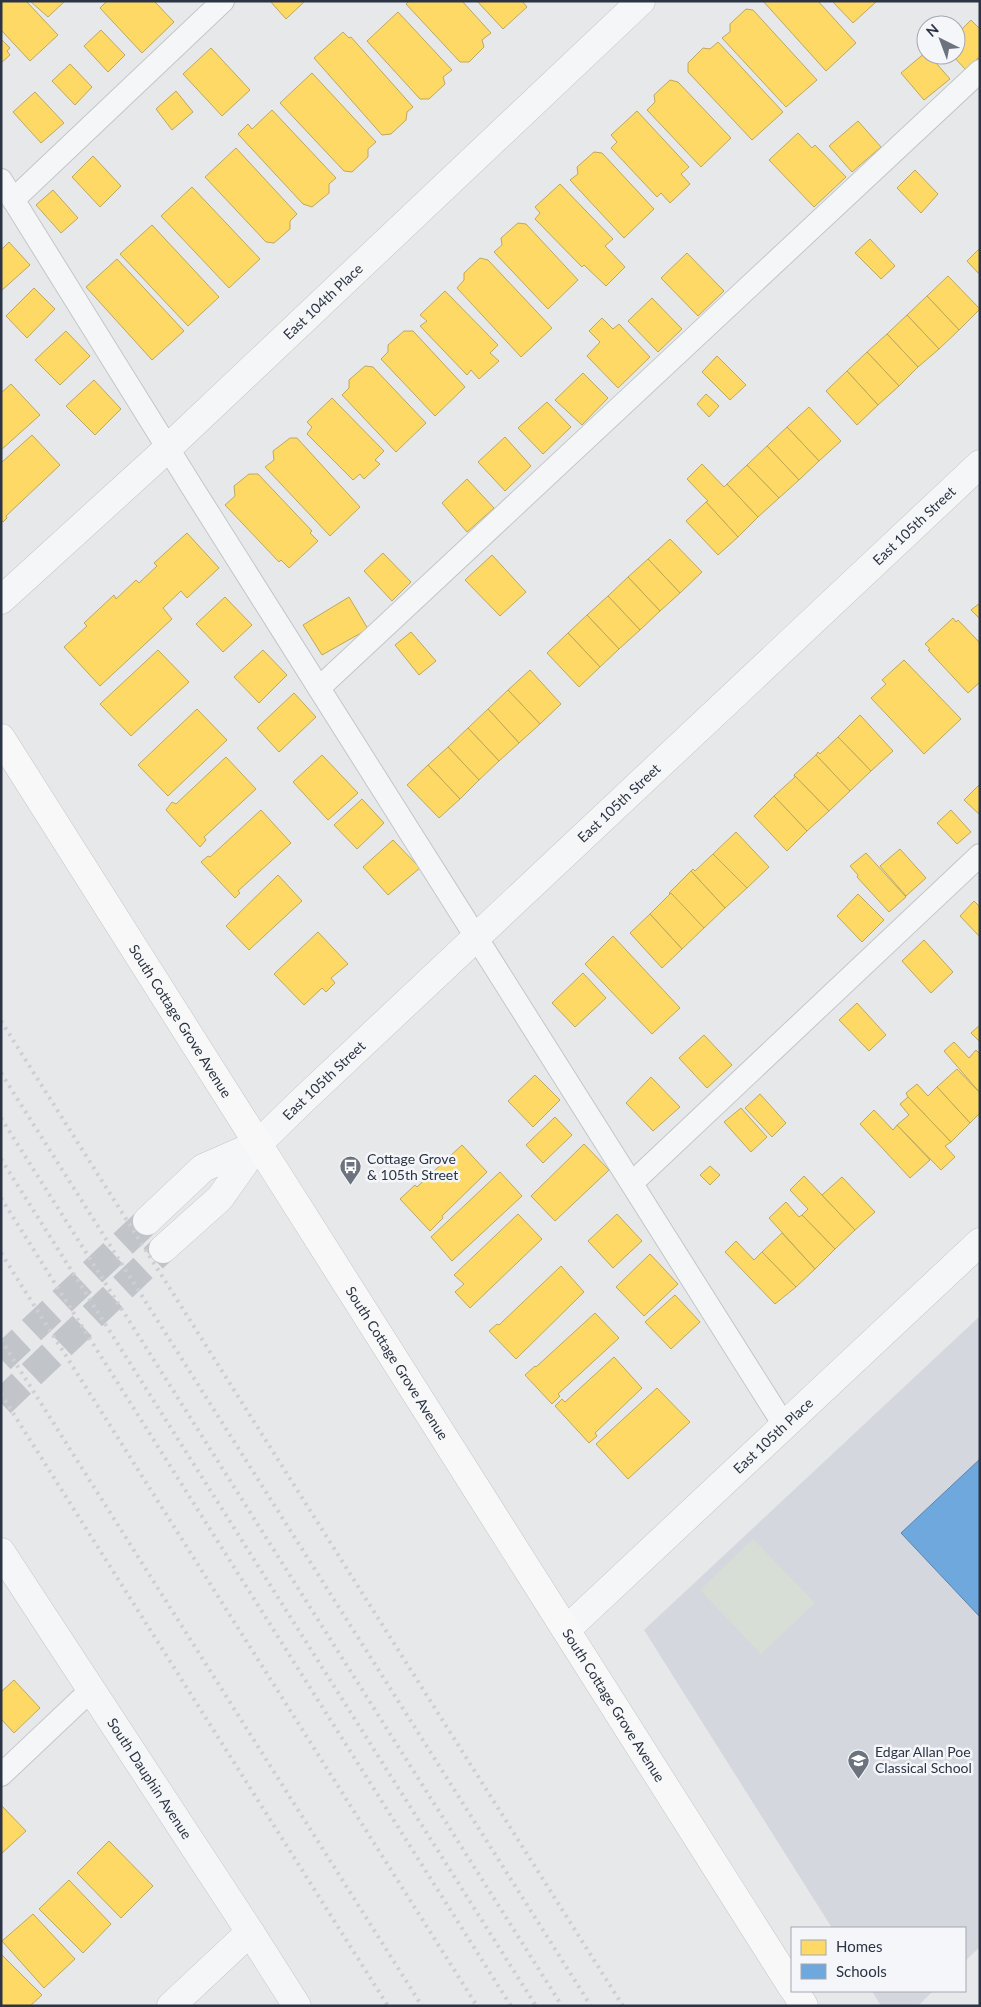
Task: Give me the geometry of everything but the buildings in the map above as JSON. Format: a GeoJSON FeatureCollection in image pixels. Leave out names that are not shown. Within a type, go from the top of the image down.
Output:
{"type":"FeatureCollection","features":[{"type":"Feature","properties":{"kind":"street","name":"East 104th Place"},"geometry":{"type":"LineString","coordinates":[[1,600],[168,448],[641,1]]}},
{"type":"Feature","properties":{"kind":"street","name":"East 105th Street"},"geometry":{"type":"LineString","coordinates":[[164,1249],[220,1198],[258,1144],[980,464]]}},
{"type":"Feature","properties":{"kind":"street","name":"South Cottage Grove Avenue"},"geometry":{"type":"LineString","coordinates":[[1,738],[791,1985]]}},
{"type":"Feature","properties":{"kind":"street","name":"East 105th Street"},"geometry":{"type":"LineString","coordinates":[[147,1221],[203,1168],[258,1144]]}},
{"type":"Feature","properties":{"kind":"street","name":"East 105th Place"},"geometry":{"type":"LineString","coordinates":[[566,1630],[980,1242]]}},
{"type":"Feature","properties":{"kind":"street","name":"South Dauphin Avenue"},"geometry":{"type":"LineString","coordinates":[[1,1552],[297,2006]]}},
{"type":"Feature","properties":{"kind":"street"},"geometry":{"type":"LineString","coordinates":[[171,2006],[250,1932]]}},
{"type":"Feature","properties":{"kind":"street"},"geometry":{"type":"LineString","coordinates":[[796,1992],[804,2006]]}},
{"type":"Feature","properties":{"kind":"lane"},"geometry":{"type":"LineString","coordinates":[[13,200],[223,1]]}},
{"type":"Feature","properties":{"kind":"lane"},"geometry":{"type":"LineString","coordinates":[[318,688],[980,71]]}},
{"type":"Feature","properties":{"kind":"lane"},"geometry":{"type":"LineString","coordinates":[[1,180],[318,688],[784,1425]]}},
{"type":"Feature","properties":{"kind":"lane"},"geometry":{"type":"LineString","coordinates":[[632,1183],[980,856]]}},
{"type":"Feature","properties":{"kind":"lane"},"geometry":{"type":"LineString","coordinates":[[1,1776],[91,1690]]}},
{"type":"Feature","properties":{"kind":"shaded area","name":"Edgar Allan Poe Classical School"},"geometry":{"type":"Polygon","coordinates":[[[980,1316],[980,1947],[966,1960],[966,1927],[831,1927],[644,1630],[980,1316]]]}},
{"type":"Feature","properties":{"kind":"shaded area"},"geometry":{"type":"Polygon","coordinates":[[[753,1539],[815,1603],[761,1654],[700,1590],[753,1539]]]}},
{"type":"Feature","properties":{"kind":"shaded area"},"geometry":{"type":"Polygon","coordinates":[[[873,1992],[932,1992],[918,2006],[881,2006],[873,1992]]]}},
{"type":"Feature","properties":{"kind":"tunnel"},"geometry":{"type":"LineString","coordinates":[[1,1359],[147,1221]]}},
{"type":"Feature","properties":{"kind":"tunnel"},"geometry":{"type":"LineString","coordinates":[[1,1403],[163,1249]]}},
{"type":"Feature","properties":{"kind":"railway"},"geometry":{"type":"LineString","coordinates":[[1,1021],[623,2006]]}},
{"type":"Feature","properties":{"kind":"railway"},"geometry":{"type":"LineString","coordinates":[[1,1073],[591,2006]]}},
{"type":"Feature","properties":{"kind":"railway"},"geometry":{"type":"LineString","coordinates":[[1,1118],[562,2006]]}},
{"type":"Feature","properties":{"kind":"railway"},"geometry":{"type":"LineString","coordinates":[[1,1159],[536,2006]]}},
{"type":"Feature","properties":{"kind":"railway"},"geometry":{"type":"LineString","coordinates":[[1,1198],[511,2006]]}},
{"type":"Feature","properties":{"kind":"railway"},"geometry":{"type":"LineString","coordinates":[[1,1253],[477,2006]]}},
{"type":"Feature","properties":{"kind":"railway"},"geometry":{"type":"LineString","coordinates":[[1,1340],[422,2006]]}},
{"type":"Feature","properties":{"kind":"railway"},"geometry":{"type":"LineString","coordinates":[[1,1394],[388,2006]]}},
{"type":"Feature","properties":{"kind":"place","name":"Cottage Grove & 105th Street"},"geometry":{"type":"Point","coordinates":[351,1186]}},
{"type":"Feature","properties":{"kind":"place","name":"Edgar Allan Poe Classical School"},"geometry":{"type":"Point","coordinates":[859,1779]}}]}
